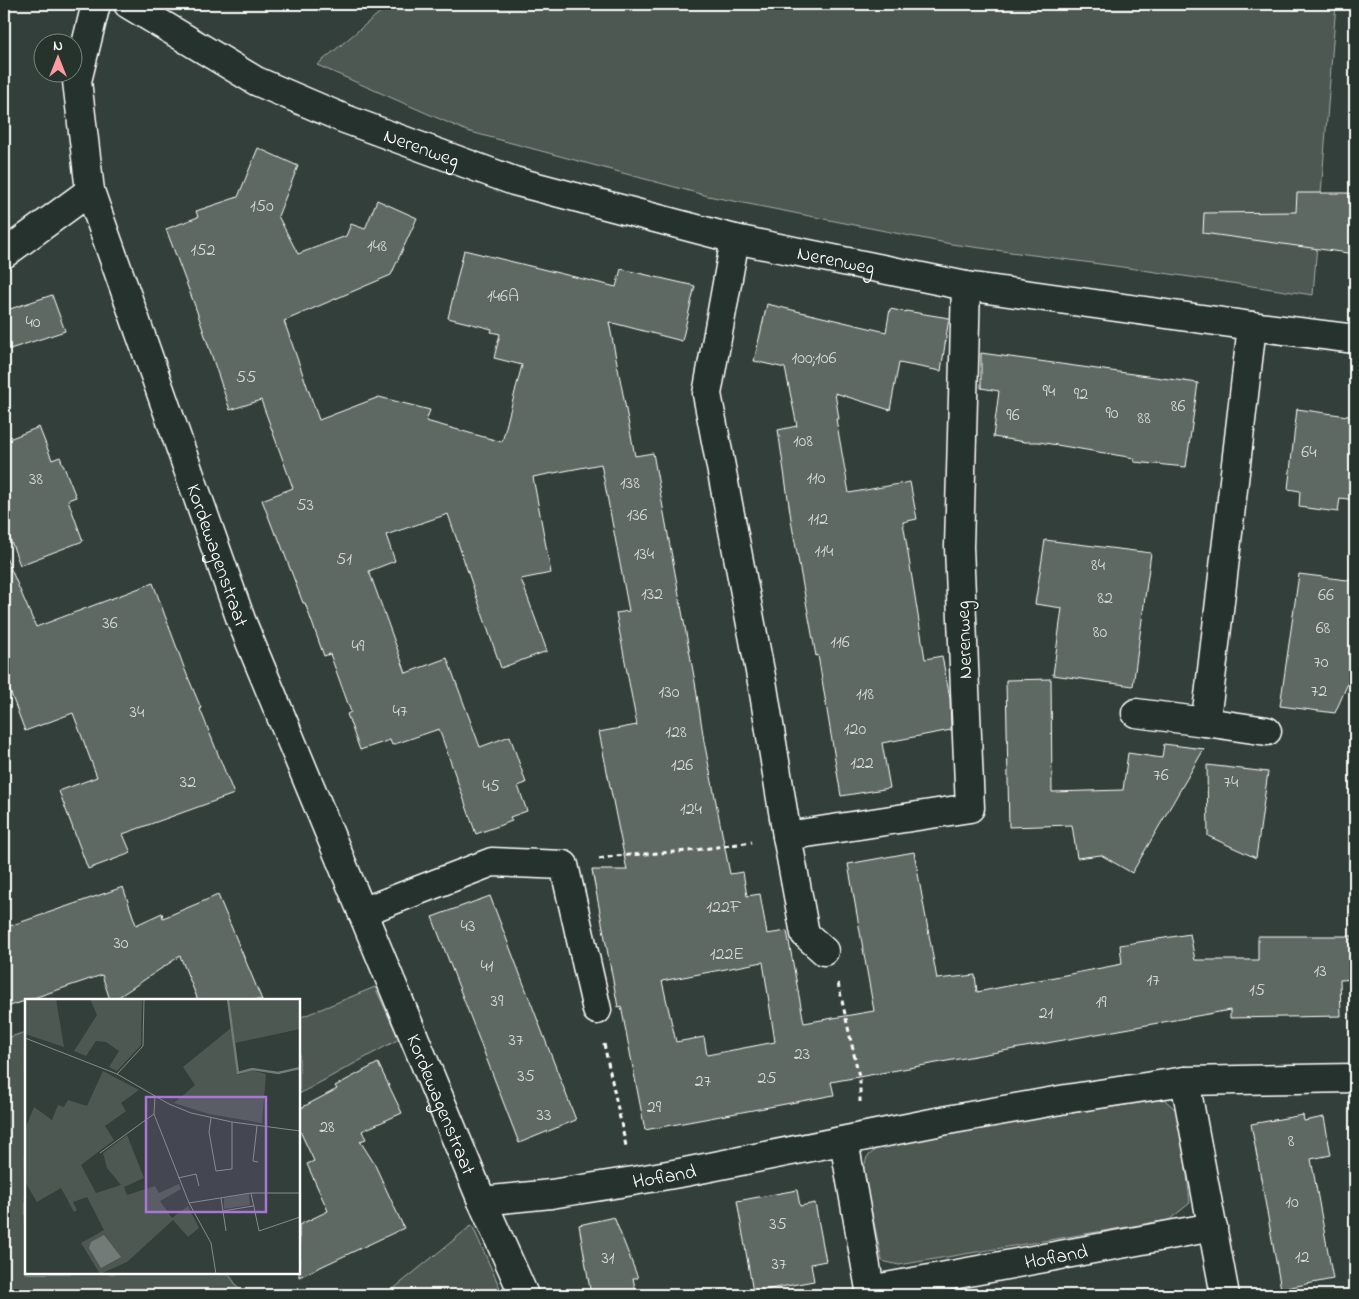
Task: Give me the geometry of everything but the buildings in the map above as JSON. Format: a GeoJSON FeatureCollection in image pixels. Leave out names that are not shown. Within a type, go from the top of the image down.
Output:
{"type":"FeatureCollection","features":[{"type":"Feature","properties":{"kind":"street","name":"Kordewagenstraat"},"geometry":{"type":"LineString","coordinates":[[96,4],[77,81],[90,191],[242,620],[482,1201],[524,1295]]}},
{"type":"Feature","properties":{"kind":"street","name":"Nerenweg"},"geometry":{"type":"LineString","coordinates":[[128,4],[256,80],[345,119],[514,181],[735,239],[966,286],[1355,339]]}},
{"type":"Feature","properties":{"kind":"street"},"geometry":{"type":"LineString","coordinates":[[4,254],[90,191]]}},
{"type":"Feature","properties":{"kind":"street"},"geometry":{"type":"LineString","coordinates":[[735,239],[707,394],[763,688],[805,934],[824,951]]}},
{"type":"Feature","properties":{"kind":"street","name":"Nerenweg"},"geometry":{"type":"LineString","coordinates":[[787,836],[970,808],[959,547],[966,286]]}},
{"type":"Feature","properties":{"kind":"street"},"geometry":{"type":"LineString","coordinates":[[1205,722],[1252,326]]}},
{"type":"Feature","properties":{"kind":"street"},"geometry":{"type":"LineString","coordinates":[[1136,713],[1268,731]]}},
{"type":"Feature","properties":{"kind":"street"},"geometry":{"type":"LineString","coordinates":[[362,912],[492,862],[564,865],[597,1010]]}},
{"type":"Feature","properties":{"kind":"street","name":"Hofland"},"geometry":{"type":"LineString","coordinates":[[482,1201],[551,1194],[633,1181],[1057,1100],[1185,1081],[1355,1078]]}},
{"type":"Feature","properties":{"kind":"street"},"geometry":{"type":"LineString","coordinates":[[1185,1081],[1226,1295]]}},
{"type":"Feature","properties":{"kind":"street","name":"Hofland"},"geometry":{"type":"LineString","coordinates":[[853,1139],[870,1292],[1213,1227]]}},
{"type":"Feature","properties":{"kind":"path"},"geometry":{"type":"LineString","coordinates":[[564,865],[614,856],[689,851],[787,836]]}},
{"type":"Feature","properties":{"kind":"path"},"geometry":{"type":"LineString","coordinates":[[824,951],[832,959],[860,1081],[853,1139]]}},
{"type":"Feature","properties":{"kind":"path"},"geometry":{"type":"LineString","coordinates":[[597,1010],[633,1181]]}},
{"type":"Feature","properties":{"kind":"shaded area"},"geometry":{"type":"Polygon","coordinates":[[[390,4],[1336,4],[1313,295],[951,244],[708,196],[467,131],[317,65],[390,4]]]}},
{"type":"Feature","properties":{"kind":"shaded area"},"geometry":{"type":"Polygon","coordinates":[[[375,987],[399,1039],[300,1093],[300,1018],[375,987]]]}},
{"type":"Feature","properties":{"kind":"shaded area"},"geometry":{"type":"Polygon","coordinates":[[[25,1032],[25,1274],[229,1274],[243,1295],[4,1295],[4,1039],[25,1032]]]}},
{"type":"Feature","properties":{"kind":"shaded area"},"geometry":{"type":"Polygon","coordinates":[[[1164,1099],[1178,1112],[1190,1203],[1169,1220],[899,1265],[882,1261],[863,1170],[867,1157],[884,1142],[1164,1099]]]}},
{"type":"Feature","properties":{"kind":"shaded area"},"geometry":{"type":"Polygon","coordinates":[[[472,1225],[503,1295],[386,1295],[472,1225]]]}}]}
